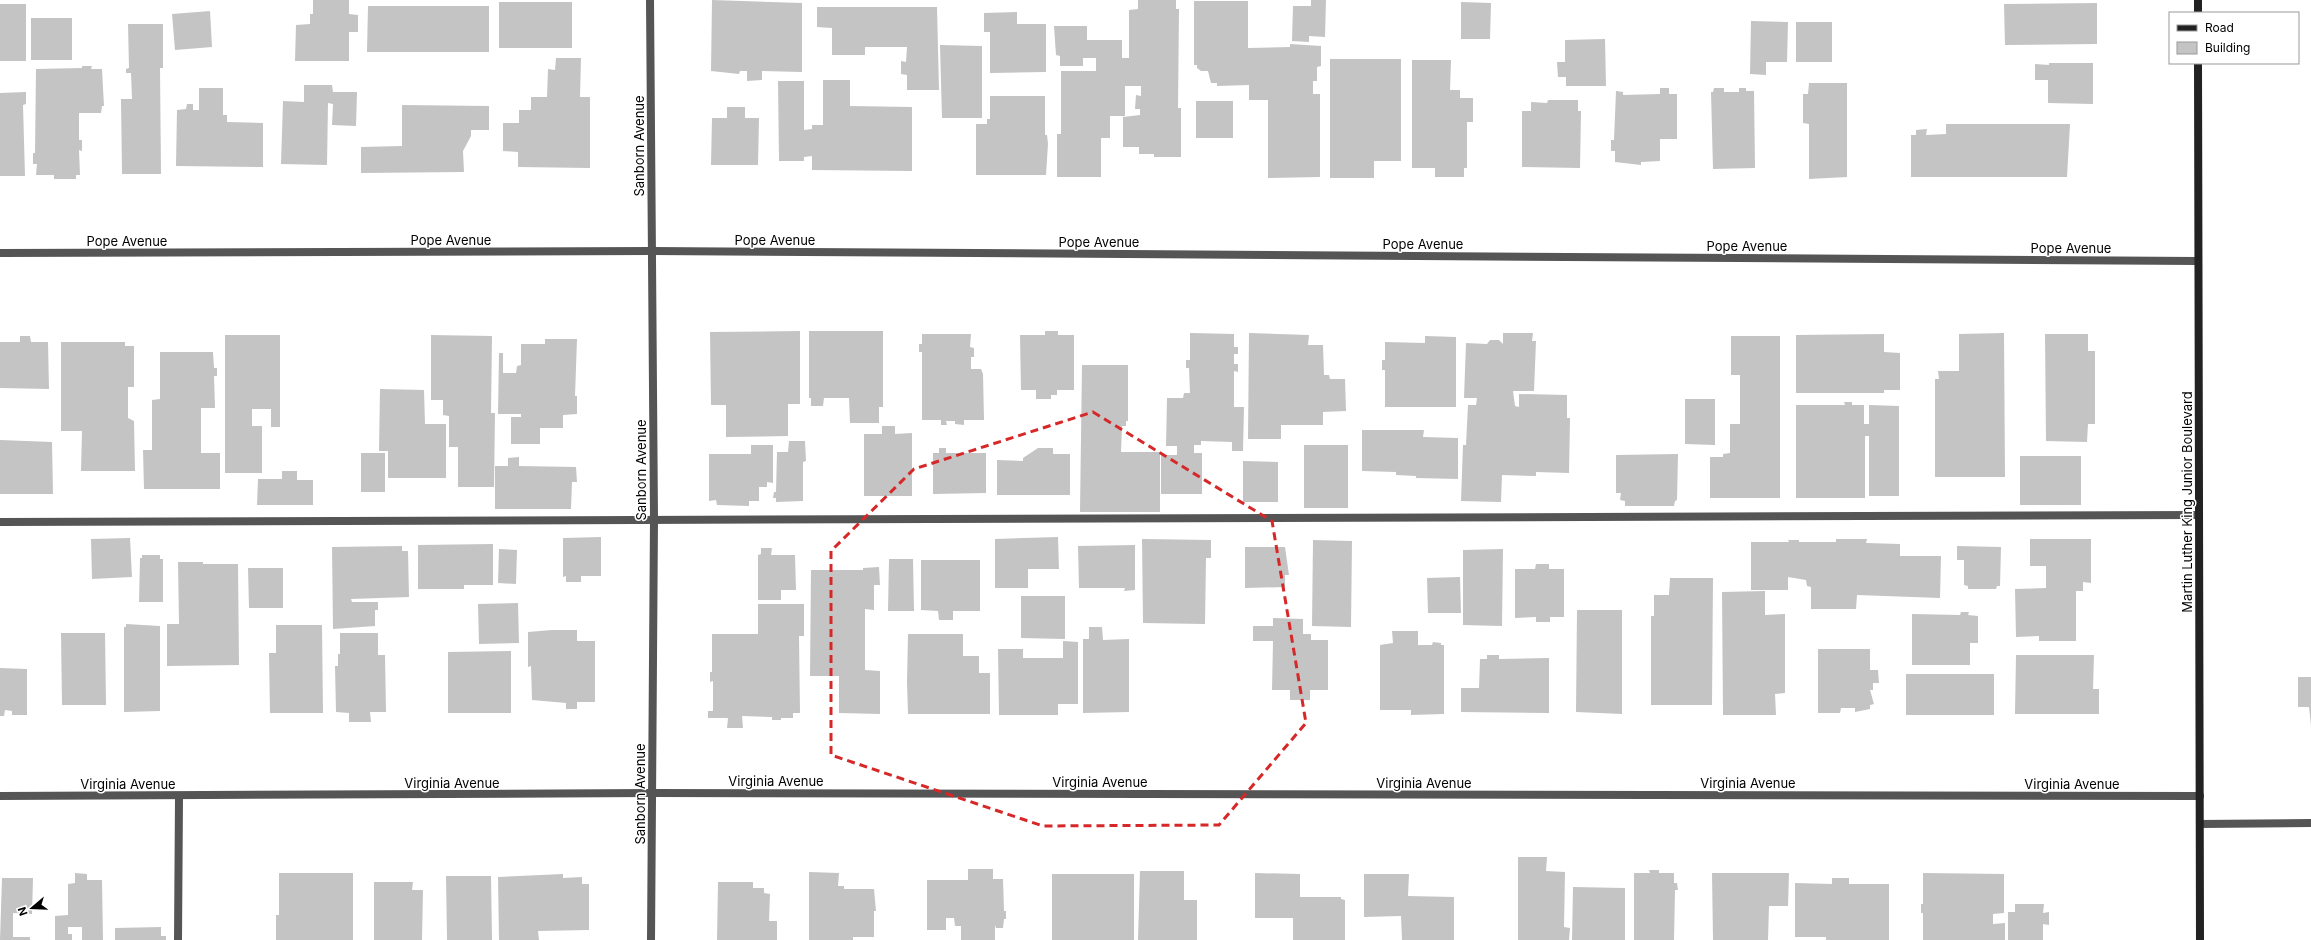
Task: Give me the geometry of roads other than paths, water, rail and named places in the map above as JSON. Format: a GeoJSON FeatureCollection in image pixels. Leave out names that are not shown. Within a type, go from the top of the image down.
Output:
{"type":"FeatureCollection","features":[{"type":"Feature","properties":{"kind":"main road"},"geometry":{"type":"LineString","coordinates":[[2198,0],[2198,12]]}},
{"type":"Feature","properties":{"kind":"main road","name":"Martin Luther King Junior Boulevard"},"geometry":{"type":"LineString","coordinates":[[2198,64],[2200,940]]}},
{"type":"Feature","properties":{"kind":"street","name":"Sanborn Avenue"},"geometry":{"type":"LineString","coordinates":[[650,0],[654,518],[651,940]]}},
{"type":"Feature","properties":{"kind":"street","name":"Pope Avenue"},"geometry":{"type":"LineString","coordinates":[[0,253],[652,251],[2198,260]]}},
{"type":"Feature","properties":{"kind":"street"},"geometry":{"type":"LineString","coordinates":[[0,522],[654,518],[2199,515]]}},
{"type":"Feature","properties":{"kind":"street","name":"Virginia Avenue"},"geometry":{"type":"LineString","coordinates":[[0,796],[652,793],[2200,796]]}},
{"type":"Feature","properties":{"kind":"street"},"geometry":{"type":"LineString","coordinates":[[178,940],[180,796]]}},
{"type":"Feature","properties":{"kind":"street"},"geometry":{"type":"LineString","coordinates":[[2200,824],[2311,823]]}}]}
